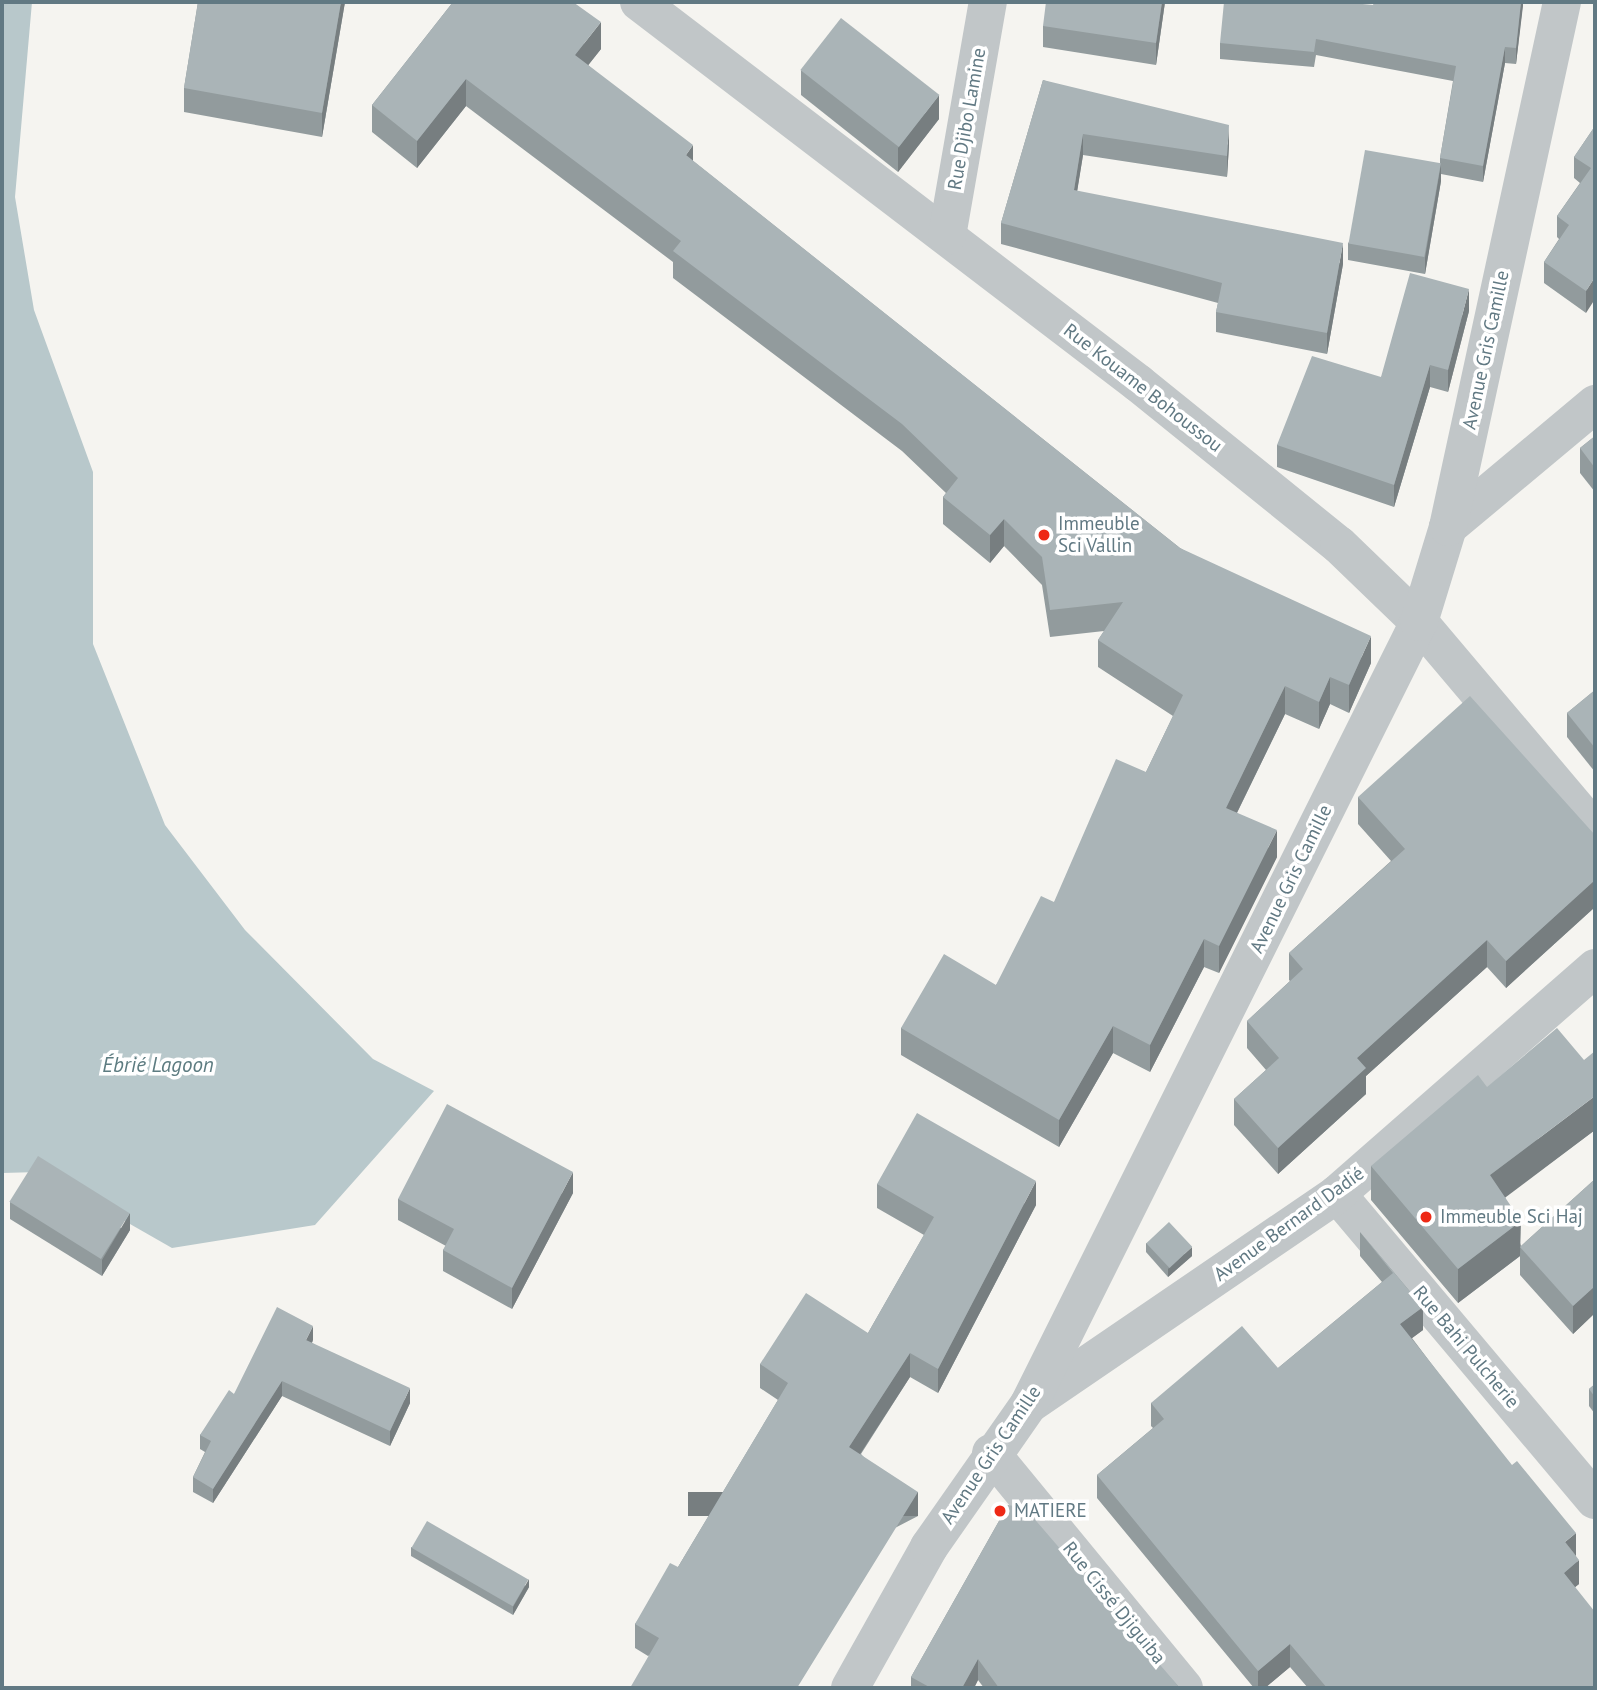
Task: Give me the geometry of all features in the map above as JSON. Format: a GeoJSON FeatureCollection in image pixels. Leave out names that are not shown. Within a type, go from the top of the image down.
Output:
{"type":"FeatureCollection","features":[{"type":"Feature","properties":{"kind":"street","name":"Rue Kouame Bohoussou"},"geometry":{"type":"LineString","coordinates":[[639,2],[947,236],[1339,545],[1419,622],[1595,830]]}},
{"type":"Feature","properties":{"kind":"street","name":"Rue Djibo Lamine"},"geometry":{"type":"LineString","coordinates":[[947,236],[988,2]]}},
{"type":"Feature","properties":{"kind":"street","name":"Avenue Gris Camille"},"geometry":{"type":"LineString","coordinates":[[850,1688],[991,1453],[1029,1405],[1419,622],[1448,527],[1562,2]]}},
{"type":"Feature","properties":{"kind":"street"},"geometry":{"type":"LineString","coordinates":[[1448,527],[1595,404]]}},
{"type":"Feature","properties":{"kind":"street","name":"Avenue Bernard Dadié"},"geometry":{"type":"LineString","coordinates":[[1029,1405],[1337,1194],[1595,968]]}},
{"type":"Feature","properties":{"kind":"street","name":"Rue Bahi Pulcherie"},"geometry":{"type":"LineString","coordinates":[[1337,1194],[1595,1500]]}},
{"type":"Feature","properties":{"kind":"street","name":"Rue Cissé Djiguiba"},"geometry":{"type":"LineString","coordinates":[[991,1453],[1184,1688]]}},
{"type":"Feature","properties":{"kind":"water","name":"Ébrié Lagoon"},"geometry":{"type":"Polygon","coordinates":[[[2,2],[32,2],[15,197],[34,310],[93,472],[93,644],[165,825],[245,930],[373,1059],[434,1091],[315,1225],[172,1248],[39,1172],[2,1173],[2,2]]]}},
{"type":"Feature","properties":{"kind":"building"},"geometry":{"type":"Polygon","coordinates":[[[198,2],[341,2],[322,113],[184,88],[198,2]]]}},
{"type":"Feature","properties":{"kind":"building"},"geometry":{"type":"Polygon","coordinates":[[[453,2],[573,2],[601,22],[575,55],[693,145],[686,155],[1180,548],[1371,636],[1349,685],[1330,677],[1319,702],[1285,686],[1226,808],[1277,830],[1219,946],[1204,939],[1150,1045],[1113,1026],[1059,1120],[901,1028],[944,954],[996,985],[1041,896],[1054,902],[1116,759],[1146,772],[1183,695],[1098,640],[1123,602],[1050,610],[1042,557],[1004,519],[990,535],[943,497],[958,478],[902,424],[673,251],[681,241],[466,79],[417,141],[372,105],[453,2]]]}},
{"type":"Feature","properties":{"kind":"building"},"geometry":{"type":"Polygon","coordinates":[[[1046,2],[1162,2],[1156,43],[1043,26],[1046,2]]]}},
{"type":"Feature","properties":{"kind":"building"},"geometry":{"type":"Polygon","coordinates":[[[1224,2],[1342,2],[1373,5],[1374,2],[1521,2],[1516,48],[1505,47],[1483,166],[1440,158],[1456,66],[1316,39],[1314,52],[1220,43],[1224,2]]]}},
{"type":"Feature","properties":{"kind":"building"},"geometry":{"type":"Polygon","coordinates":[[[841,18],[940,95],[899,147],[800,70],[841,18]]]}},
{"type":"Feature","properties":{"kind":"building"},"geometry":{"type":"Polygon","coordinates":[[[1043,80],[1229,125],[1227,156],[1083,134],[1074,190],[1343,243],[1327,333],[1216,312],[1222,283],[1001,223],[1043,80]]]}},
{"type":"Feature","properties":{"kind":"building"},"geometry":{"type":"Polygon","coordinates":[[[1595,126],[1595,277],[1586,291],[1544,262],[1569,225],[1557,216],[1591,168],[1574,157],[1595,126]]]}},
{"type":"Feature","properties":{"kind":"building"},"geometry":{"type":"Polygon","coordinates":[[[1365,150],[1441,163],[1424,257],[1349,244],[1365,150]]]}},
{"type":"Feature","properties":{"kind":"building"},"geometry":{"type":"Polygon","coordinates":[[[1410,273],[1469,289],[1448,370],[1430,365],[1394,485],[1277,445],[1312,356],[1381,377],[1410,273]]]}},
{"type":"Feature","properties":{"kind":"building"},"geometry":{"type":"Polygon","coordinates":[[[1595,436],[1595,468],[1580,448],[1595,436]]]}},
{"type":"Feature","properties":{"kind":"building"},"geometry":{"type":"Polygon","coordinates":[[[1595,690],[1595,748],[1567,713],[1595,690]]]}},
{"type":"Feature","properties":{"kind":"building"},"geometry":{"type":"Polygon","coordinates":[[[1470,696],[1595,835],[1595,880],[1506,961],[1487,940],[1357,1058],[1366,1068],[1278,1148],[1234,1099],[1279,1058],[1247,1021],[1303,969],[1289,953],[1405,849],[1358,797],[1470,696]]]}},
{"type":"Feature","properties":{"kind":"building"},"geometry":{"type":"Polygon","coordinates":[[[1557,1028],[1584,1060],[1595,1051],[1595,1096],[1490,1175],[1521,1221],[1458,1269],[1371,1166],[1478,1075],[1487,1087],[1557,1028]]]}},
{"type":"Feature","properties":{"kind":"building"},"geometry":{"type":"Polygon","coordinates":[[[447,1104],[573,1172],[512,1288],[443,1250],[454,1229],[398,1199],[447,1104]]]}},
{"type":"Feature","properties":{"kind":"building"},"geometry":{"type":"Polygon","coordinates":[[[917,1113],[1036,1181],[938,1369],[910,1353],[849,1447],[918,1492],[797,1688],[630,1688],[659,1638],[635,1624],[670,1563],[678,1567],[788,1383],[760,1364],[806,1293],[868,1333],[934,1217],[877,1184],[917,1113]]]}},
{"type":"Feature","properties":{"kind":"building"},"geometry":{"type":"Polygon","coordinates":[[[38,1156],[130,1213],[101,1259],[9,1202],[38,1156]]]}},
{"type":"Feature","properties":{"kind":"building"},"geometry":{"type":"Polygon","coordinates":[[[1595,1179],[1595,1286],[1573,1306],[1520,1247],[1595,1179]]]}},
{"type":"Feature","properties":{"kind":"building"},"geometry":{"type":"Polygon","coordinates":[[[1169,1222],[1192,1247],[1170,1268],[1146,1243],[1169,1222]]]}},
{"type":"Feature","properties":{"kind":"building"},"geometry":{"type":"Polygon","coordinates":[[[1360,1232],[1423,1307],[1400,1324],[1512,1465],[1517,1461],[1576,1533],[1565,1542],[1579,1560],[1564,1573],[1595,1612],[1595,1688],[1327,1688],[1290,1644],[1258,1671],[1097,1475],[1164,1419],[1151,1403],[1242,1326],[1278,1368],[1393,1273],[1360,1232]]]}},
{"type":"Feature","properties":{"kind":"building"},"geometry":{"type":"Polygon","coordinates":[[[277,1307],[313,1326],[306,1340],[410,1388],[390,1431],[282,1381],[213,1489],[193,1477],[211,1441],[200,1435],[229,1390],[234,1394],[277,1307]]]}},
{"type":"Feature","properties":{"kind":"building"},"geometry":{"type":"Polygon","coordinates":[[[1595,1384],[1595,1397],[1589,1389],[1595,1384]]]}},
{"type":"Feature","properties":{"kind":"building"},"geometry":{"type":"Polygon","coordinates":[[[1008,1505],[1025,1508],[1180,1688],[999,1688],[978,1659],[962,1688],[931,1688],[911,1677],[1008,1505]]]}},
{"type":"Feature","properties":{"kind":"building"},"geometry":{"type":"Polygon","coordinates":[[[427,1521],[528,1580],[513,1606],[411,1548],[427,1521]]]}},
{"type":"Feature","properties":{"kind":"place","name":"Immeuble Sci Vallin"},"geometry":{"type":"Point","coordinates":[1044,535]}},
{"type":"Feature","properties":{"kind":"place","name":"Immeuble Sci Haj"},"geometry":{"type":"Point","coordinates":[1426,1217]}},
{"type":"Feature","properties":{"kind":"place","name":"MATIERE"},"geometry":{"type":"Point","coordinates":[1000,1511]}}]}
